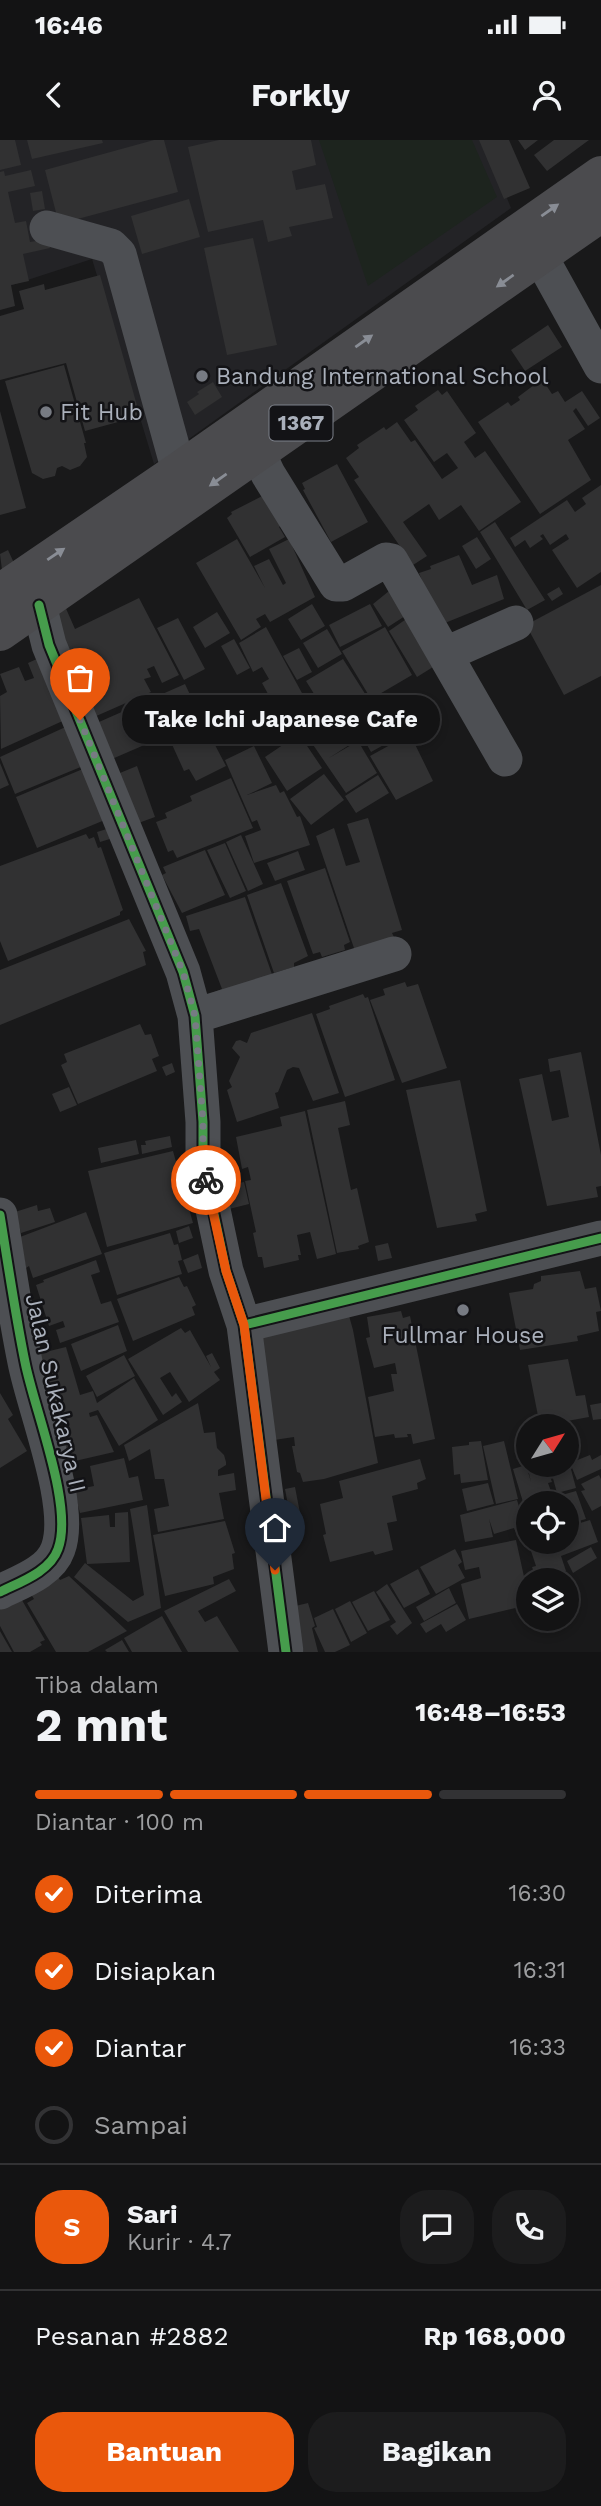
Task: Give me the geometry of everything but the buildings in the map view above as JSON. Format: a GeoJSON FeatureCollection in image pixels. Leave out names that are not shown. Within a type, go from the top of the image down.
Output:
{"type":"FeatureCollection","features":[{"type":"Feature","properties":{"kind":"main road","name":"1367"},"geometry":{"type":"LineString","coordinates":[[0,593],[601,175]]}},
{"type":"Feature","properties":{"kind":"main road","name":"1367"},"geometry":{"type":"LineString","coordinates":[[0,632],[601,213]]}},
{"type":"Feature","properties":{"kind":"street"},"geometry":{"type":"LineString","coordinates":[[47,228],[111,246],[119,254],[179,471]]}},
{"type":"Feature","properties":{"kind":"street"},"geometry":{"type":"LineString","coordinates":[[540,256],[601,366]]}},
{"type":"Feature","properties":{"kind":"street"},"geometry":{"type":"LineString","coordinates":[[258,453],[268,474],[338,586],[386,560],[391,561],[505,759]]}},
{"type":"Feature","properties":{"kind":"street"},"geometry":{"type":"LineString","coordinates":[[39,605],[49,645],[183,972],[195,1016],[203,1122],[203,1162],[226,1271],[244,1325],[286,1652]]}},
{"type":"Feature","properties":{"kind":"street"},"geometry":{"type":"LineString","coordinates":[[446,654],[516,622]]}},
{"type":"Feature","properties":{"kind":"street"},"geometry":{"type":"LineString","coordinates":[[195,1016],[394,954]]}},
{"type":"Feature","properties":{"kind":"street","name":"Jalan Sukakarya II"},"geometry":{"type":"LineString","coordinates":[[0,1215],[13,1369],[63,1508],[58,1551],[43,1569],[0,1592]]}},
{"type":"Feature","properties":{"kind":"street"},"geometry":{"type":"LineString","coordinates":[[244,1325],[601,1238]]}},
{"type":"Feature","properties":{"kind":"shaded area","name":"Bandung International School"},"geometry":{"type":"Polygon","coordinates":[[[0,140],[483,140],[511,208],[154,464],[92,259],[0,289],[0,140]]]}},
{"type":"Feature","properties":{"kind":"shaded area"},"geometry":{"type":"Polygon","coordinates":[[[319,140],[472,140],[497,197],[368,286],[319,140]]]}},
{"type":"Feature","properties":{"kind":"cycle path"},"geometry":{"type":"LineString","coordinates":[[39,605],[49,645],[183,972],[195,1016],[203,1122],[203,1162],[226,1271],[244,1325],[286,1652]]}},
{"type":"Feature","properties":{"kind":"cycle path"},"geometry":{"type":"LineString","coordinates":[[0,1215],[25,1362],[57,1483],[62,1531],[58,1549],[48,1564],[34,1575],[0,1592]]}},
{"type":"Feature","properties":{"kind":"cycle path"},"geometry":{"type":"LineString","coordinates":[[244,1325],[601,1238]]}},
{"type":"Feature","properties":{"kind":"way so far"},"geometry":{"type":"LineString","coordinates":[[80,720],[183,972],[195,1016],[206,1180]]}},
{"type":"Feature","properties":{"kind":"place","name":"Bandung International School"},"geometry":{"type":"Point","coordinates":[202,376]}},
{"type":"Feature","properties":{"kind":"place","name":"Fit Hub"},"geometry":{"type":"Point","coordinates":[46,412]}},
{"type":"Feature","properties":{"kind":"place","name":"Take Ichi Japanese Cafe"},"geometry":{"type":"Point","coordinates":[80,720]}},
{"type":"Feature","properties":{"kind":"place","name":"Fullmar House"},"geometry":{"type":"Point","coordinates":[463,1310]}},
{"type":"Feature","properties":{"kind":"route"},"geometry":{"type":"LineString","coordinates":[[206,1180],[226,1271],[244,1325],[275,1570]]}}]}
